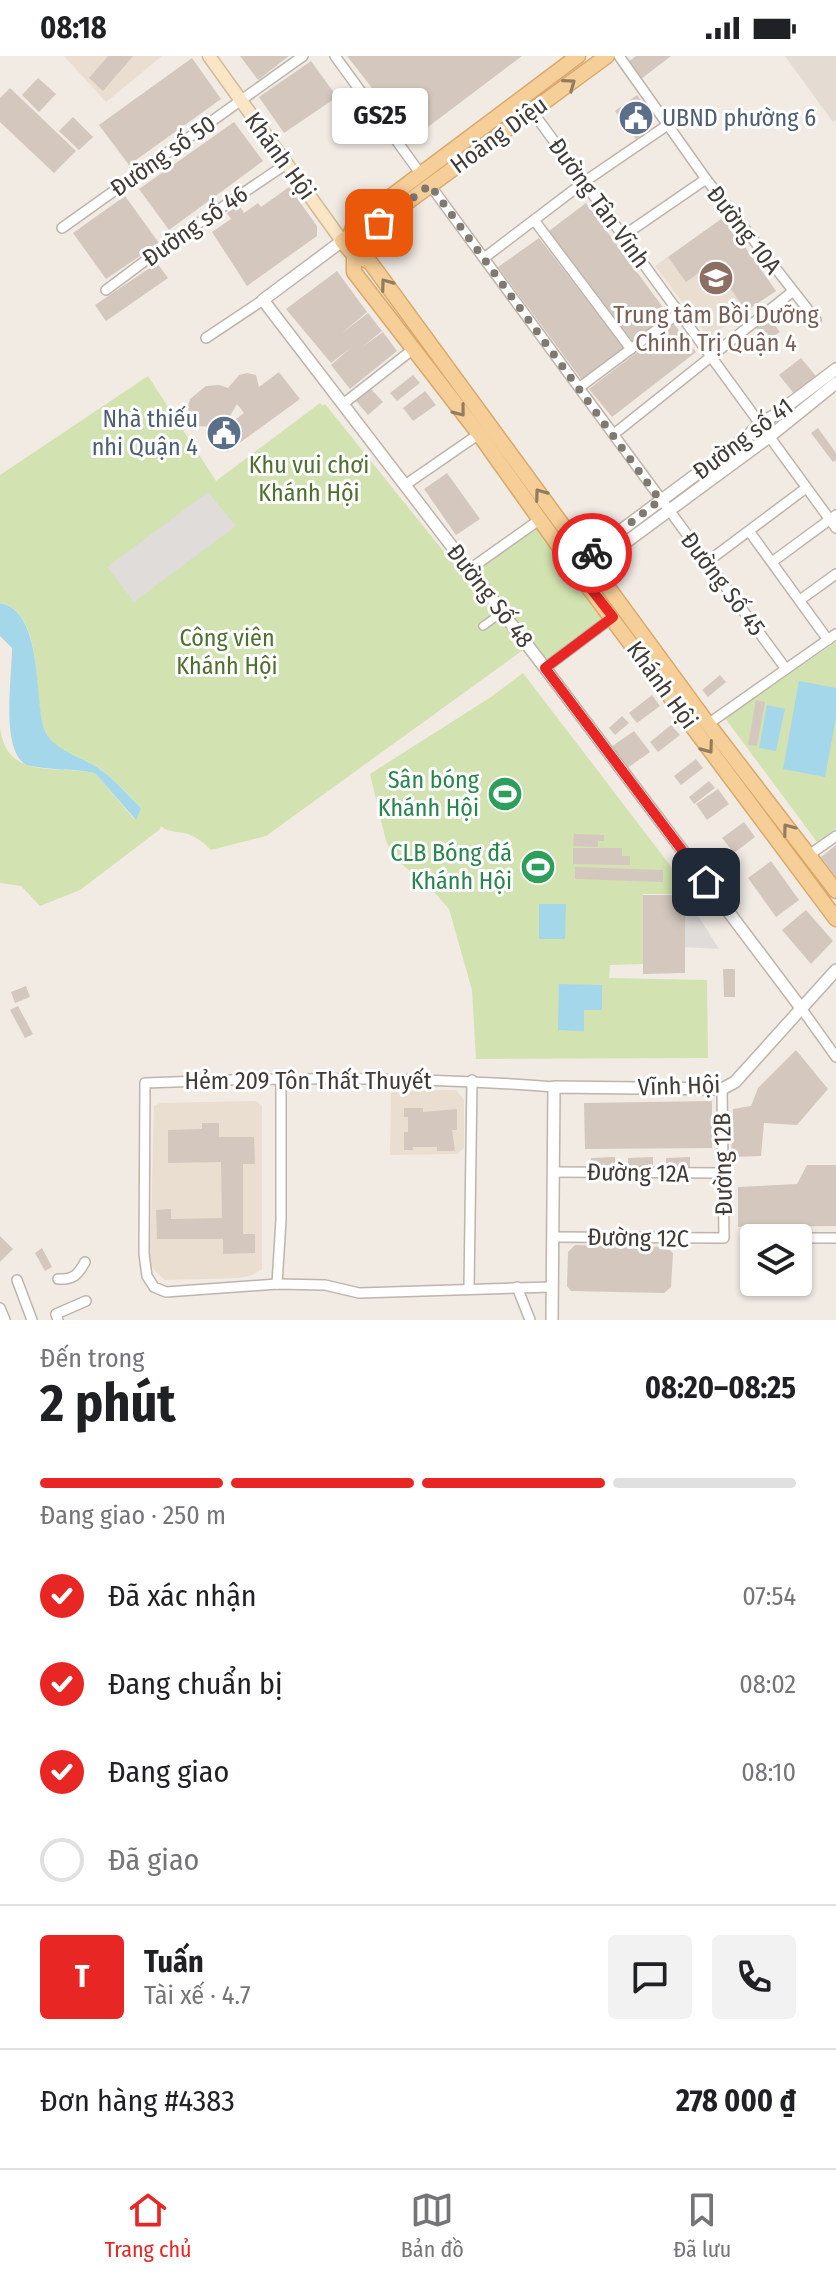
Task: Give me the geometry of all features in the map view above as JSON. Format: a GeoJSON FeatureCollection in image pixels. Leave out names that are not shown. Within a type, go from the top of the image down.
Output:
{"type":"FeatureCollection","features":[{"type":"Feature","properties":{"kind":"main road","name":"Khánh Hội"},"geometry":{"type":"LineString","coordinates":[[209,56],[286,164],[346,238],[354,255],[354,272],[479,434],[539,520],[836,919]]}},
{"type":"Feature","properties":{"kind":"main road","name":"Hoàng Diệu"},"geometry":{"type":"LineString","coordinates":[[346,238],[363,234],[425,179],[577,56]]}},
{"type":"Feature","properties":{"kind":"main road","name":"Hoàng Diệu"},"geometry":{"type":"LineString","coordinates":[[425,179],[532,111],[607,56]]}},
{"type":"Feature","properties":{"kind":"main road","name":"Khánh Hội"},"geometry":{"type":"LineString","coordinates":[[354,255],[370,262],[708,724],[836,891]]}},
{"type":"Feature","properties":{"kind":"street","name":"Đường số 50"},"geometry":{"type":"LineString","coordinates":[[62,228],[303,56]]}},
{"type":"Feature","properties":{"kind":"street"},"geometry":{"type":"LineString","coordinates":[[335,56],[660,500]]}},
{"type":"Feature","properties":{"kind":"street"},"geometry":{"type":"LineString","coordinates":[[619,56],[706,179]]}},
{"type":"Feature","properties":{"kind":"street","name":"Đường Tân Vĩnh"},"geometry":{"type":"LineString","coordinates":[[532,111],[806,488],[834,521]]}},
{"type":"Feature","properties":{"kind":"street"},"geometry":{"type":"LineString","coordinates":[[484,258],[584,182],[669,124]]}},
{"type":"Feature","properties":{"kind":"street","name":"Đường số 46"},"geometry":{"type":"LineString","coordinates":[[106,290],[286,164]]}},
{"type":"Feature","properties":{"kind":"street","name":"Đường 10A"},"geometry":{"type":"LineString","coordinates":[[623,236],[706,179],[816,320]]}},
{"type":"Feature","properties":{"kind":"street"},"geometry":{"type":"LineString","coordinates":[[534,220],[631,349]]}},
{"type":"Feature","properties":{"kind":"street","name":"Hoàng Diệu"},"geometry":{"type":"LineString","coordinates":[[206,338],[346,238]]}},
{"type":"Feature","properties":{"kind":"street"},"geometry":{"type":"LineString","coordinates":[[614,434],[792,292]]}},
{"type":"Feature","properties":{"kind":"street","name":"Đường Số 48"},"geometry":{"type":"LineString","coordinates":[[263,300],[801,1008]]}},
{"type":"Feature","properties":{"kind":"street"},"geometry":{"type":"LineString","coordinates":[[580,387],[679,313]]}},
{"type":"Feature","properties":{"kind":"street"},"geometry":{"type":"LineString","coordinates":[[343,404],[412,350]]}},
{"type":"Feature","properties":{"kind":"street","name":"Đường số 41"},"geometry":{"type":"LineString","coordinates":[[577,571],[660,500],[836,369]]}},
{"type":"Feature","properties":{"kind":"street","name":"Đường số 41"},"geometry":{"type":"LineString","coordinates":[[590,561],[670,512],[836,383]]}},
{"type":"Feature","properties":{"kind":"street"},"geometry":{"type":"LineString","coordinates":[[405,485],[479,434]]}},
{"type":"Feature","properties":{"kind":"street"},"geometry":{"type":"LineString","coordinates":[[707,562],[806,488]]}},
{"type":"Feature","properties":{"kind":"street","name":"Đường Số 45"},"geometry":{"type":"LineString","coordinates":[[660,500],[786,669]]}},
{"type":"Feature","properties":{"kind":"street"},"geometry":{"type":"LineString","coordinates":[[470,569],[539,520]]}},
{"type":"Feature","properties":{"kind":"street"},"geometry":{"type":"LineString","coordinates":[[772,562],[834,521]]}},
{"type":"Feature","properties":{"kind":"street"},"geometry":{"type":"LineString","coordinates":[[708,724],[832,637],[749,531]]}},
{"type":"Feature","properties":{"kind":"street"},"geometry":{"type":"LineString","coordinates":[[800,600],[836,574]]}},
{"type":"Feature","properties":{"kind":"street"},"geometry":{"type":"LineString","coordinates":[[483,626],[503,612]]}},
{"type":"Feature","properties":{"kind":"street"},"geometry":{"type":"LineString","coordinates":[[545,668],[613,617]]}},
{"type":"Feature","properties":{"kind":"street"},"geometry":{"type":"LineString","coordinates":[[809,855],[836,836]]}},
{"type":"Feature","properties":{"kind":"street","name":"Vĩnh Hội"},"geometry":{"type":"LineString","coordinates":[[472,1080],[554,1087],[722,1089],[735,1082],[836,970]]}},
{"type":"Feature","properties":{"kind":"street"},"geometry":{"type":"LineString","coordinates":[[801,1008],[836,1057]]}},
{"type":"Feature","properties":{"kind":"street"},"geometry":{"type":"LineString","coordinates":[[281,1077],[281,1220],[277,1284],[325,1285],[359,1293],[552,1287]]}},
{"type":"Feature","properties":{"kind":"street","name":"Hẻm 209 Tôn Thất Thuyết"},"geometry":{"type":"LineString","coordinates":[[277,1284],[166,1292],[154,1287],[147,1276],[144,1254],[145,1083],[281,1077],[472,1080]]}},
{"type":"Feature","properties":{"kind":"street"},"geometry":{"type":"LineString","coordinates":[[469,1289],[472,1080]]}},
{"type":"Feature","properties":{"kind":"street"},"geometry":{"type":"LineString","coordinates":[[552,1320],[554,1087]]}},
{"type":"Feature","properties":{"kind":"street","name":"Đường 12B"},"geometry":{"type":"LineString","coordinates":[[722,1089],[724,1238]]}},
{"type":"Feature","properties":{"kind":"street","name":"Đường 12A"},"geometry":{"type":"LineString","coordinates":[[553,1172],[722,1173]]}},
{"type":"Feature","properties":{"kind":"street","name":"Đường 12C"},"geometry":{"type":"LineString","coordinates":[[553,1237],[724,1238]]}},
{"type":"Feature","properties":{"kind":"street"},"geometry":{"type":"LineString","coordinates":[[812,1238],[836,1238]]}},
{"type":"Feature","properties":{"kind":"street"},"geometry":{"type":"LineString","coordinates":[[58,1279],[69,1280],[76,1276],[85,1262]]}},
{"type":"Feature","properties":{"kind":"street"},"geometry":{"type":"LineString","coordinates":[[17,1280],[32,1320]]}},
{"type":"Feature","properties":{"kind":"street"},"geometry":{"type":"LineString","coordinates":[[517,1287],[530,1320]]}},
{"type":"Feature","properties":{"kind":"street"},"geometry":{"type":"LineString","coordinates":[[58,1320],[56,1314],[86,1301]]}},
{"type":"Feature","properties":{"kind":"street"},"geometry":{"type":"LineString","coordinates":[[0,1308],[5,1320]]}},
{"type":"Feature","properties":{"kind":"shaded area"},"geometry":{"type":"Polygon","coordinates":[[[64,56],[162,56],[106,102],[64,56]]]}},
{"type":"Feature","properties":{"kind":"shaded area"},"geometry":{"type":"Polygon","coordinates":[[[785,56],[836,56],[836,120],[833,122],[785,56]]]}},
{"type":"Feature","properties":{"kind":"shaded area","name":"Trung tâm Bồi Dưỡng Chính Trị Quận 4"},"geometry":{"type":"Polygon","coordinates":[[[724,217],[776,291],[712,335],[706,334],[655,266],[724,217]]]}},
{"type":"Feature","properties":{"kind":"shaded area"},"geometry":{"type":"Polygon","coordinates":[[[208,492],[236,526],[134,602],[107,567],[208,492]]]}},
{"type":"Feature","properties":{"kind":"shaded area"},"geometry":{"type":"Polygon","coordinates":[[[685,895],[719,949],[685,947],[685,895]]]}},
{"type":"Feature","properties":{"kind":"shaded area"},"geometry":{"type":"Polygon","coordinates":[[[456,1090],[464,1100],[464,1148],[457,1154],[390,1155],[391,1091],[456,1090]]]}},
{"type":"Feature","properties":{"kind":"shaded area"},"geometry":{"type":"Polygon","coordinates":[[[256,1101],[262,1106],[262,1269],[240,1278],[165,1280],[150,1263],[154,1106],[160,1103],[256,1101]]]}},
{"type":"Feature","properties":{"kind":"green space","name":"Công viên Khánh Hội"},"geometry":{"type":"Polygon","coordinates":[[[148,376],[216,481],[320,403],[325,404],[523,650],[266,836],[211,850],[192,836],[161,826],[80,890],[40,906],[21,886],[0,883],[0,727],[4,744],[12,756],[23,763],[95,773],[134,819],[141,808],[106,774],[62,749],[45,731],[31,639],[25,622],[15,610],[0,603],[0,475],[148,376]]]}},
{"type":"Feature","properties":{"kind":"green space"},"geometry":{"type":"Polygon","coordinates":[[[540,525],[608,614],[546,662],[475,571],[540,525]]]}},
{"type":"Feature","properties":{"kind":"green space"},"geometry":{"type":"Polygon","coordinates":[[[836,642],[836,828],[817,842],[725,718],[836,642]]]}},
{"type":"Feature","properties":{"kind":"green space","name":"CLB Bóng đá Khánh Hội"},"geometry":{"type":"Polygon","coordinates":[[[523,673],[692,894],[643,894],[643,964],[610,965],[609,978],[707,980],[708,1058],[476,1059],[472,990],[449,909],[395,858],[386,841],[370,774],[491,697],[523,673]]]}},
{"type":"Feature","properties":{"kind":"water"},"geometry":{"type":"Polygon","coordinates":[[[0,603],[14,609],[30,637],[46,734],[59,747],[94,765],[117,783],[141,808],[136,820],[95,773],[35,767],[19,758],[10,730],[12,648],[0,636],[0,603]]]}},
{"type":"Feature","properties":{"kind":"water"},"geometry":{"type":"Polygon","coordinates":[[[799,681],[836,688],[836,718],[825,777],[783,769],[799,681]]]}},
{"type":"Feature","properties":{"kind":"water"},"geometry":{"type":"Polygon","coordinates":[[[767,705],[785,709],[776,751],[759,748],[767,705]]]}},
{"type":"Feature","properties":{"kind":"water"},"geometry":{"type":"Polygon","coordinates":[[[539,904],[566,904],[565,939],[539,939],[539,904]]]}},
{"type":"Feature","properties":{"kind":"water"},"geometry":{"type":"Polygon","coordinates":[[[559,984],[602,985],[602,1010],[584,1010],[584,1031],[558,1030],[559,984]]]}},
{"type":"Feature","properties":{"kind":"building"},"geometry":{"type":"Polygon","coordinates":[[[108,56],[133,56],[103,91],[89,78],[108,56]]]}},
{"type":"Feature","properties":{"kind":"building"},"geometry":{"type":"Polygon","coordinates":[[[240,56],[289,56],[258,80],[240,56]]]}},
{"type":"Feature","properties":{"kind":"building"},"geometry":{"type":"Polygon","coordinates":[[[347,56],[522,56],[412,139],[347,56]]]}},
{"type":"Feature","properties":{"kind":"building"},"geometry":{"type":"Polygon","coordinates":[[[636,56],[671,56],[641,79],[628,62],[636,56]]]}},
{"type":"Feature","properties":{"kind":"building"},"geometry":{"type":"Polygon","coordinates":[[[192,58],[221,99],[129,165],[99,125],[192,58]]]}},
{"type":"Feature","properties":{"kind":"building"},"geometry":{"type":"Polygon","coordinates":[[[311,61],[337,97],[284,133],[259,97],[311,61]]]}},
{"type":"Feature","properties":{"kind":"building"},"geometry":{"type":"Polygon","coordinates":[[[38,78],[56,94],[39,112],[22,95],[38,78]]]}},
{"type":"Feature","properties":{"kind":"building"},"geometry":{"type":"Polygon","coordinates":[[[10,88],[76,151],[54,173],[0,122],[0,98],[10,88]]]}},
{"type":"Feature","properties":{"kind":"building","name":"UBND phường 6"},"geometry":{"type":"Polygon","coordinates":[[[637,95],[652,120],[650,128],[636,139],[615,111],[637,95]]]}},
{"type":"Feature","properties":{"kind":"building"},"geometry":{"type":"Polygon","coordinates":[[[73,117],[93,137],[79,150],[59,131],[73,117]]]}},
{"type":"Feature","properties":{"kind":"building"},"geometry":{"type":"Polygon","coordinates":[[[234,122],[263,161],[169,230],[139,189],[234,122]]]}},
{"type":"Feature","properties":{"kind":"building"},"geometry":{"type":"Polygon","coordinates":[[[289,187],[317,226],[317,236],[247,286],[212,232],[231,219],[227,213],[239,205],[244,213],[258,203],[261,207],[289,187]]]}},
{"type":"Feature","properties":{"kind":"building"},"geometry":{"type":"Polygon","coordinates":[[[125,196],[159,243],[106,279],[73,233],[125,196]]]}},
{"type":"Feature","properties":{"kind":"building"},"geometry":{"type":"Polygon","coordinates":[[[586,203],[670,317],[634,343],[549,231],[586,203]]]}},
{"type":"Feature","properties":{"kind":"building"},"geometry":{"type":"Polygon","coordinates":[[[724,217],[776,291],[746,311],[713,263],[686,282],[668,257],[724,217]]]}},
{"type":"Feature","properties":{"kind":"building"},"geometry":{"type":"Polygon","coordinates":[[[399,225],[405,232],[368,258],[370,246],[399,225]]]}},
{"type":"Feature","properties":{"kind":"building"},"geometry":{"type":"Polygon","coordinates":[[[539,238],[624,348],[582,380],[498,267],[539,238]]]}},
{"type":"Feature","properties":{"kind":"building"},"geometry":{"type":"Polygon","coordinates":[[[157,263],[168,278],[106,321],[95,305],[157,263]]]}},
{"type":"Feature","properties":{"kind":"building"},"geometry":{"type":"Polygon","coordinates":[[[337,271],[367,312],[341,334],[368,313],[382,331],[362,347],[383,332],[397,351],[350,389],[331,365],[352,347],[331,363],[286,309],[337,271]]]}},
{"type":"Feature","properties":{"kind":"building"},"geometry":{"type":"Polygon","coordinates":[[[782,306],[788,314],[774,324],[780,332],[766,341],[755,326],[782,306]]]}},
{"type":"Feature","properties":{"kind":"building"},"geometry":{"type":"Polygon","coordinates":[[[674,324],[696,352],[612,417],[589,389],[674,324]]]}},
{"type":"Feature","properties":{"kind":"building"},"geometry":{"type":"Polygon","coordinates":[[[801,358],[819,380],[796,396],[779,375],[801,358]]]}},
{"type":"Feature","properties":{"kind":"building"},"geometry":{"type":"Polygon","coordinates":[[[279,372],[300,399],[227,452],[215,435],[244,413],[237,404],[227,421],[213,427],[198,426],[189,417],[190,399],[206,386],[228,388],[239,375],[247,373],[256,375],[259,387],[279,372]]]}},
{"type":"Feature","properties":{"kind":"building"},"geometry":{"type":"Polygon","coordinates":[[[413,375],[420,383],[397,401],[390,393],[413,375]]]}},
{"type":"Feature","properties":{"kind":"building"},"geometry":{"type":"Polygon","coordinates":[[[371,389],[383,402],[368,415],[356,401],[371,389]]]}},
{"type":"Feature","properties":{"kind":"building"},"geometry":{"type":"Polygon","coordinates":[[[425,391],[436,405],[413,421],[403,408],[425,391]]]}},
{"type":"Feature","properties":{"kind":"building"},"geometry":{"type":"Polygon","coordinates":[[[818,428],[836,453],[833,462],[811,433],[818,428]]]}},
{"type":"Feature","properties":{"kind":"building"},"geometry":{"type":"Polygon","coordinates":[[[447,473],[480,519],[456,535],[424,489],[447,473]]]}},
{"type":"Feature","properties":{"kind":"building"},"geometry":{"type":"Polygon","coordinates":[[[720,675],[726,682],[708,697],[702,690],[720,675]]]}},
{"type":"Feature","properties":{"kind":"building"},"geometry":{"type":"Polygon","coordinates":[[[652,695],[660,706],[637,723],[629,713],[652,695]]]}},
{"type":"Feature","properties":{"kind":"building"},"geometry":{"type":"Polygon","coordinates":[[[756,700],[765,702],[757,746],[748,745],[756,700]]]}},
{"type":"Feature","properties":{"kind":"building"},"geometry":{"type":"Polygon","coordinates":[[[622,716],[629,723],[615,735],[609,728],[622,716]]]}},
{"type":"Feature","properties":{"kind":"building"},"geometry":{"type":"Polygon","coordinates":[[[671,725],[680,735],[658,752],[650,742],[671,725]]]}},
{"type":"Feature","properties":{"kind":"building"},"geometry":{"type":"Polygon","coordinates":[[[634,731],[650,752],[626,769],[611,747],[634,731]]]}},
{"type":"Feature","properties":{"kind":"building"},"geometry":{"type":"Polygon","coordinates":[[[696,759],[703,768],[681,785],[674,776],[696,759]]]}},
{"type":"Feature","properties":{"kind":"building"},"geometry":{"type":"Polygon","coordinates":[[[709,781],[715,788],[694,804],[689,797],[709,781]]]}},
{"type":"Feature","properties":{"kind":"building"},"geometry":{"type":"Polygon","coordinates":[[[718,789],[729,804],[707,820],[696,804],[718,789]]]}},
{"type":"Feature","properties":{"kind":"building"},"geometry":{"type":"Polygon","coordinates":[[[744,822],[755,837],[734,853],[722,838],[744,822]]]}},
{"type":"Feature","properties":{"kind":"building"},"geometry":{"type":"Polygon","coordinates":[[[574,834],[604,835],[604,841],[598,841],[598,847],[573,846],[574,834]]]}},
{"type":"Feature","properties":{"kind":"building"},"geometry":{"type":"Polygon","coordinates":[[[836,845],[836,877],[821,857],[836,845]]]}},
{"type":"Feature","properties":{"kind":"building"},"geometry":{"type":"Polygon","coordinates":[[[573,848],[622,848],[622,856],[630,856],[630,865],[573,864],[573,848]]]}},
{"type":"Feature","properties":{"kind":"building"},"geometry":{"type":"Polygon","coordinates":[[[771,861],[799,900],[776,917],[748,878],[771,861]]]}},
{"type":"Feature","properties":{"kind":"building"},"geometry":{"type":"Polygon","coordinates":[[[575,867],[663,870],[663,882],[575,879],[575,867]]]}},
{"type":"Feature","properties":{"kind":"building"},"geometry":{"type":"Polygon","coordinates":[[[643,895],[685,895],[685,973],[643,974],[643,895]]]}},
{"type":"Feature","properties":{"kind":"building"},"geometry":{"type":"Polygon","coordinates":[[[806,910],[833,941],[811,964],[782,930],[806,910]]]}},
{"type":"Feature","properties":{"kind":"building"},"geometry":{"type":"Polygon","coordinates":[[[723,969],[735,969],[735,997],[724,997],[723,969]]]}},
{"type":"Feature","properties":{"kind":"building"},"geometry":{"type":"Polygon","coordinates":[[[26,986],[30,997],[15,1003],[11,992],[26,986]]]}},
{"type":"Feature","properties":{"kind":"building"},"geometry":{"type":"Polygon","coordinates":[[[18,1006],[33,1034],[25,1038],[10,1010],[18,1006]]]}},
{"type":"Feature","properties":{"kind":"building"},"geometry":{"type":"Polygon","coordinates":[[[796,1050],[828,1089],[797,1125],[764,1123],[761,1156],[731,1157],[733,1109],[751,1106],[758,1088],[796,1050]]]}},
{"type":"Feature","properties":{"kind":"building"},"geometry":{"type":"Polygon","coordinates":[[[712,1101],[712,1148],[585,1149],[584,1103],[712,1101]]]}},
{"type":"Feature","properties":{"kind":"building"},"geometry":{"type":"Polygon","coordinates":[[[404,1108],[423,1108],[423,1112],[457,1109],[457,1130],[452,1130],[455,1151],[437,1151],[437,1147],[404,1150],[408,1117],[404,1117],[404,1108]]]}},
{"type":"Feature","properties":{"kind":"building"},"geometry":{"type":"Polygon","coordinates":[[[202,1123],[219,1123],[219,1137],[254,1137],[255,1164],[243,1164],[243,1234],[255,1234],[255,1253],[223,1254],[223,1239],[157,1239],[156,1210],[171,1209],[171,1219],[222,1218],[221,1162],[168,1163],[168,1130],[202,1129],[202,1123]]]}},
{"type":"Feature","properties":{"kind":"building"},"geometry":{"type":"Polygon","coordinates":[[[615,1157],[615,1167],[591,1167],[591,1158],[615,1157]]]}},
{"type":"Feature","properties":{"kind":"building"},"geometry":{"type":"Polygon","coordinates":[[[653,1157],[653,1167],[628,1167],[628,1158],[653,1157]]]}},
{"type":"Feature","properties":{"kind":"building"},"geometry":{"type":"Polygon","coordinates":[[[690,1157],[690,1167],[666,1167],[666,1158],[690,1157]]]}},
{"type":"Feature","properties":{"kind":"building"},"geometry":{"type":"Polygon","coordinates":[[[807,1165],[836,1165],[836,1226],[740,1224],[738,1227],[738,1187],[797,1184],[807,1165]]]}},
{"type":"Feature","properties":{"kind":"building"},"geometry":{"type":"Polygon","coordinates":[[[0,1236],[13,1249],[0,1262],[0,1236]]]}},
{"type":"Feature","properties":{"kind":"building"},"geometry":{"type":"Polygon","coordinates":[[[575,1245],[666,1247],[673,1253],[671,1287],[664,1293],[571,1291],[567,1286],[568,1252],[575,1245]]]}},
{"type":"Feature","properties":{"kind":"building"},"geometry":{"type":"Polygon","coordinates":[[[42,1248],[52,1267],[45,1271],[35,1253],[42,1248]]]}},
{"type":"Feature","properties":{"kind":"way so far"},"geometry":{"type":"LineString","coordinates":[[379,223],[430,185],[660,500],[592,553]]}},
{"type":"Feature","properties":{"kind":"place","name":"UBND phường 6"},"geometry":{"type":"Point","coordinates":[636,118]}},
{"type":"Feature","properties":{"kind":"place","name":"GS25"},"geometry":{"type":"Point","coordinates":[379,223]}},
{"type":"Feature","properties":{"kind":"place","name":"Trung tâm Bồi Dưỡng Chính Trị Quận 4"},"geometry":{"type":"Point","coordinates":[716,278]}},
{"type":"Feature","properties":{"kind":"place","name":"Nhà thiếu nhi Quận 4"},"geometry":{"type":"Point","coordinates":[224,433]}},
{"type":"Feature","properties":{"kind":"place","name":"Sân bóng Khánh Hội"},"geometry":{"type":"Point","coordinates":[505,794]}},
{"type":"Feature","properties":{"kind":"place","name":"CLB Bóng đá Khánh Hội"},"geometry":{"type":"Point","coordinates":[538,867]}},
{"type":"Feature","properties":{"kind":"route"},"geometry":{"type":"LineString","coordinates":[[592,553],[573,566],[613,617],[545,668],[706,882]]}},
{"type":"Feature","properties":{"kind":"park label","name":"Khu vui chơi Khánh Hội"},"geometry":{"type":"Point","coordinates":[309,479]}}]}
